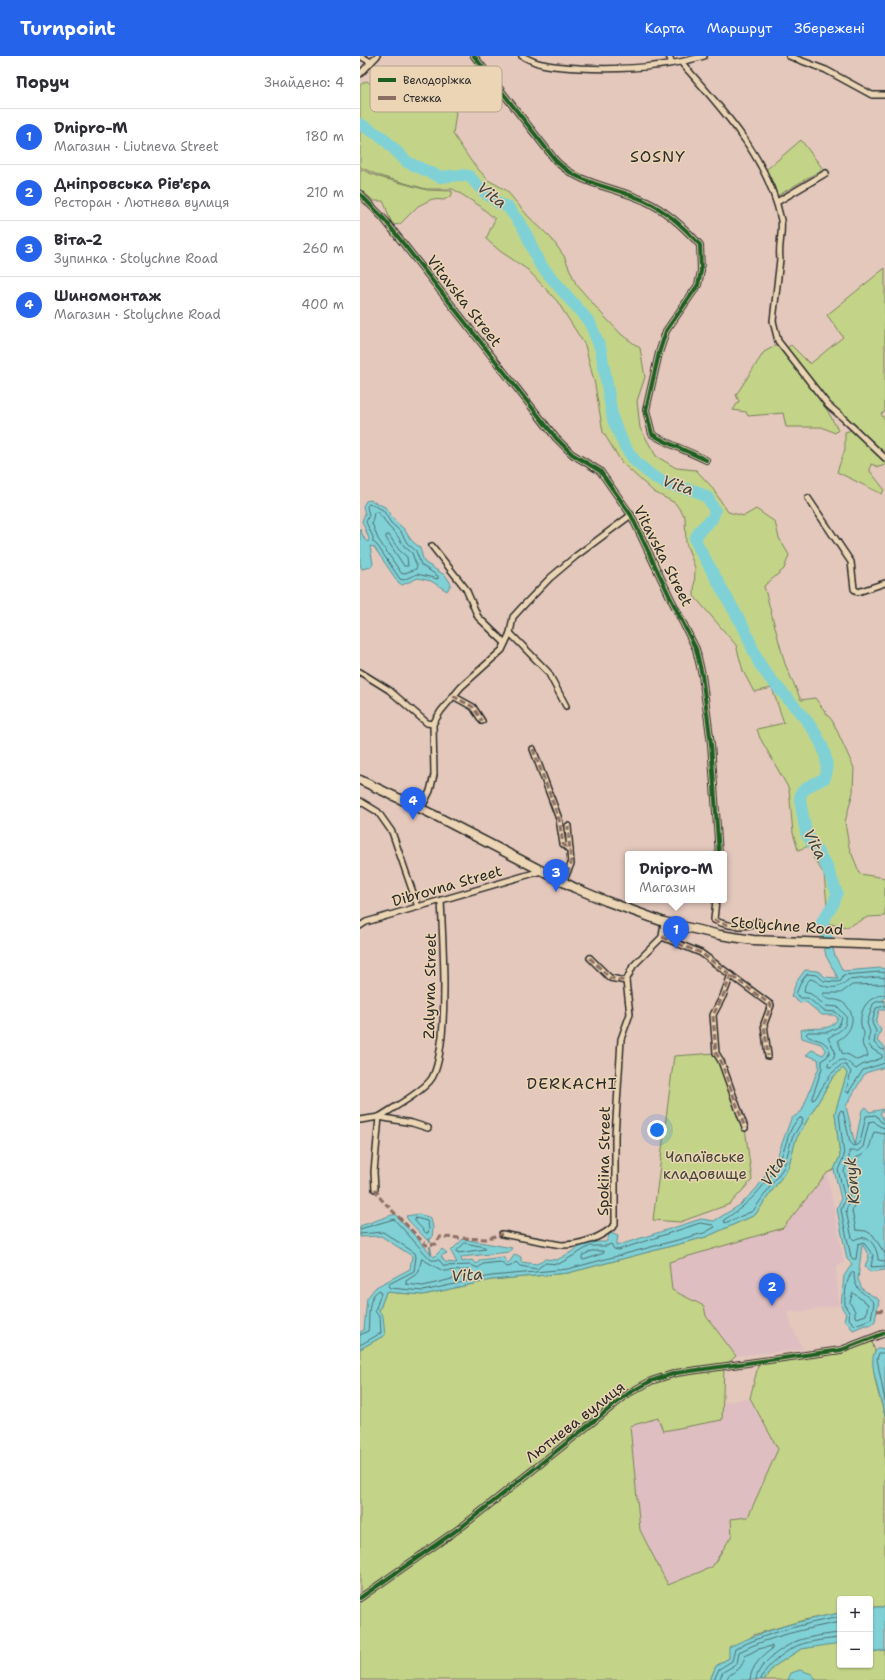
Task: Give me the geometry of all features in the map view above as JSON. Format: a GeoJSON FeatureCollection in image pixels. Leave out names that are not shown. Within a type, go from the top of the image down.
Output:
{"type":"FeatureCollection","features":[{"type":"Feature","properties":{"kind":"main road","name":"Stolychne Road"},"geometry":{"type":"LineString","coordinates":[[360,780],[421,809],[563,882],[606,901],[664,922],[720,935],[753,940],[885,945]]}},
{"type":"Feature","properties":{"kind":"street"},"geometry":{"type":"LineString","coordinates":[[360,56],[371,62]]}},
{"type":"Feature","properties":{"kind":"street"},"geometry":{"type":"LineString","coordinates":[[360,74],[377,56]]}},
{"type":"Feature","properties":{"kind":"street"},"geometry":{"type":"LineString","coordinates":[[474,56],[482,66]]}},
{"type":"Feature","properties":{"kind":"street"},"geometry":{"type":"LineString","coordinates":[[522,56],[540,64],[556,67],[602,69],[623,69],[681,62],[704,56]]}},
{"type":"Feature","properties":{"kind":"street"},"geometry":{"type":"LineString","coordinates":[[670,56],[672,63]]}},
{"type":"Feature","properties":{"kind":"street"},"geometry":{"type":"LineString","coordinates":[[789,56],[826,70],[872,95],[885,95]]}},
{"type":"Feature","properties":{"kind":"street"},"geometry":{"type":"LineString","coordinates":[[681,62],[743,135],[777,202],[781,222],[782,238],[779,250],[780,259],[773,321],[778,341],[828,405],[885,458]]}},
{"type":"Feature","properties":{"kind":"street"},"geometry":{"type":"LineString","coordinates":[[502,92],[556,161],[565,170],[583,179],[644,200],[666,212],[700,245],[701,271],[698,285],[666,331],[659,353],[646,410],[652,434],[663,441],[683,448],[706,460]]}},
{"type":"Feature","properties":{"kind":"street"},"geometry":{"type":"LineString","coordinates":[[777,202],[826,173]]}},
{"type":"Feature","properties":{"kind":"street","name":"Vitavska Street"},"geometry":{"type":"LineString","coordinates":[[360,194],[384,219],[556,438],[572,454],[600,471],[631,515],[696,649],[702,675],[711,744],[719,851]]}},
{"type":"Feature","properties":{"kind":"street"},"geometry":{"type":"LineString","coordinates":[[808,498],[851,562],[854,589],[858,592],[885,583]]}},
{"type":"Feature","properties":{"kind":"street"},"geometry":{"type":"LineString","coordinates":[[421,809],[430,791],[434,775],[433,724],[453,696],[466,682],[502,650],[510,632],[513,617],[550,578],[576,556],[631,515]]}},
{"type":"Feature","properties":{"kind":"street"},"geometry":{"type":"LineString","coordinates":[[432,546],[466,589],[478,617],[505,643]]}},
{"type":"Feature","properties":{"kind":"street"},"geometry":{"type":"LineString","coordinates":[[510,632],[548,672],[566,706]]}},
{"type":"Feature","properties":{"kind":"street"},"geometry":{"type":"LineString","coordinates":[[360,672],[389,690],[427,723],[433,724]]}},
{"type":"Feature","properties":{"kind":"street"},"geometry":{"type":"LineString","coordinates":[[453,696],[473,707],[482,721]]}},
{"type":"Feature","properties":{"kind":"street"},"geometry":{"type":"LineString","coordinates":[[533,750],[559,819],[563,844],[570,850]]}},
{"type":"Feature","properties":{"kind":"street"},"geometry":{"type":"LineString","coordinates":[[360,801],[378,812],[392,832],[418,907]]}},
{"type":"Feature","properties":{"kind":"street"},"geometry":{"type":"LineString","coordinates":[[563,882],[571,864],[568,826]]}},
{"type":"Feature","properties":{"kind":"street","name":"Dibrovna Street"},"geometry":{"type":"LineString","coordinates":[[360,926],[366,922],[541,871]]}},
{"type":"Feature","properties":{"kind":"street","name":"Zalyvna Street"},"geometry":{"type":"LineString","coordinates":[[379,1117],[424,1087],[432,1078],[435,1071],[440,1050],[444,1014],[441,900]]}},
{"type":"Feature","properties":{"kind":"street"},"geometry":{"type":"LineString","coordinates":[[716,903],[714,920],[723,924],[748,926],[758,922]]}},
{"type":"Feature","properties":{"kind":"street"},"geometry":{"type":"LineString","coordinates":[[590,958],[610,978],[626,980],[633,966],[662,937],[664,922]]}},
{"type":"Feature","properties":{"kind":"street"},"geometry":{"type":"LineString","coordinates":[[662,937],[701,953],[771,1005],[764,1024],[768,1056]]}},
{"type":"Feature","properties":{"kind":"street"},"geometry":{"type":"LineString","coordinates":[[731,975],[723,996],[713,1015],[713,1022],[716,1053],[721,1061],[745,1128]]}},
{"type":"Feature","properties":{"kind":"street","name":"Spokiina Street"},"geometry":{"type":"LineString","coordinates":[[502,1234],[562,1245],[571,1245],[602,1235],[615,1225],[615,1136],[621,1040],[630,1014],[626,980]]}},
{"type":"Feature","properties":{"kind":"street"},"geometry":{"type":"LineString","coordinates":[[375,1189],[374,1172],[379,1117]]}},
{"type":"Feature","properties":{"kind":"street"},"geometry":{"type":"LineString","coordinates":[[360,1120],[379,1117],[412,1123],[428,1128]]}},
{"type":"Feature","properties":{"kind":"street","name":"Лютнева вулиця"},"geometry":{"type":"LineString","coordinates":[[360,1598],[464,1525],[629,1393],[651,1381],[676,1373],[841,1350],[885,1333]]}},
{"type":"Feature","properties":{"kind":"shaded area"},"geometry":{"type":"Polygon","coordinates":[[[827,1173],[844,1262],[836,1268],[839,1305],[806,1311],[788,1312],[791,1325],[803,1349],[736,1356],[706,1316],[704,1306],[672,1290],[669,1261],[783,1228],[827,1173]]]}},
{"type":"Feature","properties":{"kind":"shaded area"},"geometry":{"type":"Polygon","coordinates":[[[750,1398],[778,1449],[748,1517],[731,1519],[732,1535],[712,1567],[668,1586],[640,1530],[630,1426],[658,1418],[663,1431],[722,1420],[722,1403],[750,1398]]]}},
{"type":"Feature","properties":{"kind":"green space"},"geometry":{"type":"Polygon","coordinates":[[[366,81],[370,83],[370,112],[456,112],[453,134],[471,161],[488,180],[506,190],[528,216],[551,238],[564,256],[576,284],[622,335],[640,348],[645,377],[637,401],[640,428],[656,456],[676,468],[696,470],[711,486],[728,512],[744,516],[756,509],[775,522],[779,538],[789,555],[784,569],[764,586],[785,664],[801,700],[815,698],[833,722],[854,768],[853,792],[845,822],[849,847],[860,874],[885,878],[885,916],[868,917],[847,927],[819,922],[827,905],[824,874],[814,859],[809,846],[798,850],[793,833],[789,789],[760,738],[757,729],[784,723],[772,688],[754,692],[743,671],[736,645],[694,596],[695,568],[686,543],[685,517],[675,503],[654,492],[622,463],[603,432],[595,385],[585,345],[557,301],[528,270],[500,251],[486,239],[495,219],[480,206],[453,189],[426,189],[380,176],[360,167],[360,85],[366,81]]]}},
{"type":"Feature","properties":{"kind":"green space"},"geometry":{"type":"Polygon","coordinates":[[[801,140],[823,169],[777,196],[766,170],[801,140]]]}},
{"type":"Feature","properties":{"kind":"green space"},"geometry":{"type":"Polygon","coordinates":[[[360,169],[379,177],[427,190],[452,191],[452,195],[444,200],[432,199],[418,206],[400,224],[394,225],[383,201],[374,201],[360,190],[360,169]]]}},
{"type":"Feature","properties":{"kind":"green space"},"geometry":{"type":"Polygon","coordinates":[[[885,268],[885,411],[881,414],[885,420],[885,455],[830,403],[787,348],[791,345],[810,364],[843,337],[827,315],[885,268]]]}},
{"type":"Feature","properties":{"kind":"green space"},"geometry":{"type":"Polygon","coordinates":[[[777,345],[826,408],[838,430],[835,433],[822,427],[786,427],[783,413],[748,416],[746,412],[733,410],[739,401],[736,395],[764,352],[777,345]]]}},
{"type":"Feature","properties":{"kind":"green space"},"geometry":{"type":"Polygon","coordinates":[[[852,430],[885,461],[885,465],[879,467],[871,464],[870,471],[884,489],[882,494],[837,472],[845,449],[845,432],[852,430]]]}},
{"type":"Feature","properties":{"kind":"green space","name":"Чапаївське кладовище"},"geometry":{"type":"Polygon","coordinates":[[[716,1053],[745,1128],[752,1180],[730,1204],[680,1222],[653,1220],[674,1056],[716,1053]]]}},
{"type":"Feature","properties":{"kind":"green space"},"geometry":{"type":"Polygon","coordinates":[[[843,1068],[847,1073],[835,1113],[840,1156],[834,1170],[827,1173],[783,1228],[669,1262],[672,1290],[704,1306],[706,1316],[736,1356],[724,1367],[722,1420],[663,1431],[658,1418],[630,1426],[640,1530],[668,1585],[712,1567],[732,1535],[731,1519],[748,1517],[778,1449],[750,1398],[759,1362],[841,1350],[871,1339],[875,1351],[873,1366],[874,1374],[885,1416],[885,1607],[873,1607],[873,1596],[837,1596],[837,1614],[804,1620],[753,1635],[729,1658],[716,1666],[710,1680],[360,1680],[360,1349],[385,1335],[379,1311],[386,1292],[423,1295],[491,1280],[568,1273],[706,1237],[755,1215],[788,1168],[796,1139],[833,1077],[843,1068]]]}},
{"type":"Feature","properties":{"kind":"green space"},"geometry":{"type":"Polygon","coordinates":[[[837,1642],[837,1668],[873,1668],[873,1652],[885,1650],[885,1680],[764,1680],[773,1667],[801,1649],[837,1642]]]}},
{"type":"Feature","properties":{"kind":"water"},"geometry":{"type":"Polygon","coordinates":[[[370,500],[385,507],[394,520],[404,529],[411,540],[420,548],[424,562],[446,576],[451,584],[447,591],[431,581],[418,578],[402,585],[398,582],[374,547],[370,546],[373,564],[371,567],[362,569],[360,564],[360,529],[365,540],[368,542],[369,539],[362,521],[365,514],[363,506],[366,501],[370,500]]]}},
{"type":"Feature","properties":{"kind":"water","name":"Konyk"},"geometry":{"type":"Polygon","coordinates":[[[819,922],[826,924],[835,956],[843,971],[885,969],[885,997],[883,1000],[885,1001],[885,1010],[879,1010],[876,1023],[881,1030],[877,1041],[885,1047],[885,1067],[865,1073],[846,1106],[855,1145],[862,1110],[866,1107],[869,1112],[885,1109],[880,1113],[885,1122],[885,1270],[870,1272],[865,1266],[869,1256],[862,1244],[858,1279],[862,1289],[879,1300],[875,1321],[871,1325],[865,1325],[853,1330],[844,1319],[846,1314],[841,1306],[844,1276],[852,1264],[847,1259],[837,1209],[841,1199],[834,1170],[840,1156],[835,1113],[847,1073],[843,1068],[833,1077],[796,1139],[788,1168],[755,1215],[706,1237],[568,1273],[491,1280],[423,1295],[386,1292],[379,1311],[383,1316],[385,1335],[360,1349],[360,1332],[364,1330],[367,1298],[376,1287],[410,1269],[412,1256],[381,1236],[360,1237],[360,1226],[395,1214],[434,1257],[442,1249],[447,1253],[441,1256],[445,1262],[457,1263],[451,1251],[463,1239],[512,1248],[509,1252],[461,1257],[462,1262],[472,1260],[477,1264],[480,1260],[503,1257],[508,1264],[515,1254],[521,1257],[521,1262],[537,1264],[544,1259],[557,1260],[589,1242],[606,1242],[610,1233],[618,1236],[616,1246],[701,1219],[714,1221],[740,1205],[757,1188],[777,1157],[791,1119],[802,1111],[819,1067],[818,1059],[806,1055],[812,1050],[823,1055],[826,1051],[821,1044],[802,1038],[801,1030],[831,1026],[838,1018],[834,1015],[822,1015],[806,1002],[800,1003],[791,996],[797,981],[805,970],[818,971],[825,977],[838,978],[826,956],[819,922]]]}},
{"type":"Feature","properties":{"kind":"water"},"geometry":{"type":"Polygon","coordinates":[[[419,1214],[431,1218],[433,1228],[432,1238],[427,1240],[406,1216],[419,1214]]]}},
{"type":"Feature","properties":{"kind":"water"},"geometry":{"type":"Polygon","coordinates":[[[879,1348],[885,1349],[885,1416],[875,1378],[873,1363],[874,1355],[879,1348]]]}},
{"type":"Feature","properties":{"kind":"water"},"geometry":{"type":"Polygon","coordinates":[[[873,1607],[885,1607],[885,1650],[873,1652],[873,1607]]]}},
{"type":"Feature","properties":{"kind":"water"},"geometry":{"type":"Polygon","coordinates":[[[837,1614],[837,1643],[801,1649],[773,1667],[764,1680],[710,1680],[716,1666],[729,1658],[729,1647],[784,1626],[837,1614]]]}},
{"type":"Feature","properties":{"kind":"water"},"geometry":{"type":"Polygon","coordinates":[[[800,1670],[812,1674],[816,1680],[788,1680],[791,1673],[800,1670]]]}},
{"type":"Feature","properties":{"kind":"waterway","name":"Vita"},"geometry":{"type":"LineString","coordinates":[[360,124],[382,137],[407,162],[440,177],[461,175],[469,176],[485,193],[500,204],[508,207],[524,229],[539,263],[590,323],[601,350],[613,420],[625,447],[636,462],[651,475],[668,485],[696,491],[708,498],[715,511],[712,519],[700,530],[695,539],[699,548],[745,630],[760,665],[806,720],[816,734],[823,748],[827,763],[825,778],[809,786],[801,793],[800,800],[806,833],[827,867],[837,893],[834,903],[822,922],[827,937]]}},
{"type":"Feature","properties":{"kind":"waterway"},"geometry":{"type":"LineString","coordinates":[[430,1247],[431,1254]]}},
{"type":"Feature","properties":{"kind":"marked path"},"geometry":{"type":"LineString","coordinates":[[453,696],[473,707],[482,721]]}},
{"type":"Feature","properties":{"kind":"marked path"},"geometry":{"type":"LineString","coordinates":[[533,749],[559,819],[563,844],[570,850]]}},
{"type":"Feature","properties":{"kind":"marked path"},"geometry":{"type":"LineString","coordinates":[[563,882],[571,864],[568,826]]}},
{"type":"Feature","properties":{"kind":"marked path"},"geometry":{"type":"LineString","coordinates":[[714,920],[736,926],[758,922]]}},
{"type":"Feature","properties":{"kind":"marked path"},"geometry":{"type":"LineString","coordinates":[[662,937],[701,953],[771,1005],[764,1024],[768,1056]]}},
{"type":"Feature","properties":{"kind":"marked path"},"geometry":{"type":"LineString","coordinates":[[590,958],[610,978],[626,981]]}},
{"type":"Feature","properties":{"kind":"marked path"},"geometry":{"type":"LineString","coordinates":[[731,975],[723,996],[713,1015],[716,1053],[721,1061],[745,1128]]}},
{"type":"Feature","properties":{"kind":"marked path"},"geometry":{"type":"LineString","coordinates":[[375,1189],[381,1199],[426,1245],[436,1244],[440,1237],[485,1239],[502,1234]]}},
{"type":"Feature","properties":{"kind":"marked path"},"geometry":{"type":"LineString","coordinates":[[877,1311],[885,1310]]}},
{"type":"Feature","properties":{"kind":"cycle path"},"geometry":{"type":"LineString","coordinates":[[474,56],[482,66]]}},
{"type":"Feature","properties":{"kind":"cycle path"},"geometry":{"type":"LineString","coordinates":[[502,92],[556,161],[565,169],[587,181],[634,196],[653,205],[675,220],[700,245],[701,271],[698,285],[666,331],[659,353],[646,410],[652,434],[672,445],[706,460]]}},
{"type":"Feature","properties":{"kind":"cycle path"},"geometry":{"type":"LineString","coordinates":[[360,194],[384,219],[556,438],[572,454],[600,471],[631,515],[696,649],[702,675],[711,744],[719,851]]}},
{"type":"Feature","properties":{"kind":"cycle path"},"geometry":{"type":"LineString","coordinates":[[360,1598],[464,1525],[629,1393],[651,1381],[676,1373],[841,1350],[885,1333]]}},
{"type":"Feature","properties":{"kind":"place","name":"Шиномонтаж"},"geometry":{"type":"Point","coordinates":[413,820]}},
{"type":"Feature","properties":{"kind":"place","name":"Віта-2"},"geometry":{"type":"Point","coordinates":[556,892]}},
{"type":"Feature","properties":{"kind":"place","name":"Dnipro-M"},"geometry":{"type":"Point","coordinates":[676,949]}},
{"type":"Feature","properties":{"kind":"place","name":"Дніпровська Рів'єра"},"geometry":{"type":"Point","coordinates":[772,1306]}},
{"type":"Feature","properties":{"kind":"district","name":"SOSNY"},"geometry":{"type":"Point","coordinates":[658,156]}},
{"type":"Feature","properties":{"kind":"district","name":"DERKACHI"},"geometry":{"type":"Point","coordinates":[572,1083]}}]}
